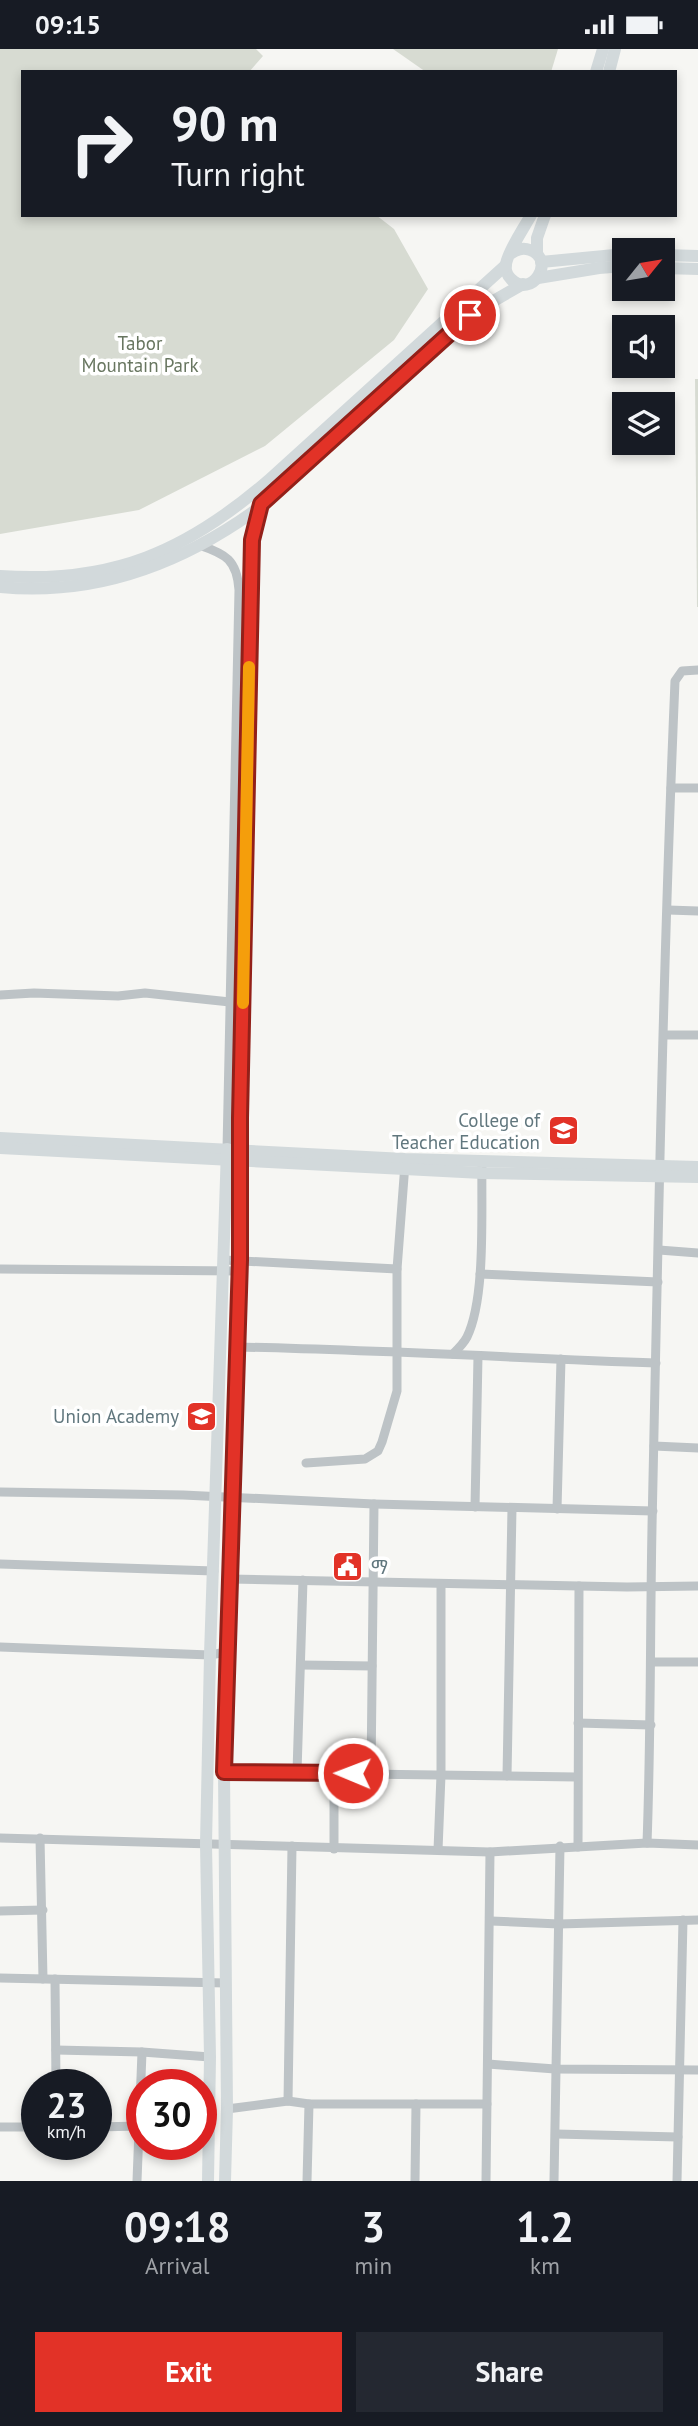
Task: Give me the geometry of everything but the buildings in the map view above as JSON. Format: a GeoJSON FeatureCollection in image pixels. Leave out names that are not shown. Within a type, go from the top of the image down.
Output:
{"type":"FeatureCollection","features":[{"type":"Feature","properties":{"kind":"main road"},"geometry":{"type":"LineString","coordinates":[[597,70],[603,49]]}},
{"type":"Feature","properties":{"kind":"main road"},"geometry":{"type":"LineString","coordinates":[[610,70],[615,49]]}},
{"type":"Feature","properties":{"kind":"main road"},"geometry":{"type":"LineString","coordinates":[[523,284],[509,277],[508,260],[530,217]]}},
{"type":"Feature","properties":{"kind":"main road"},"geometry":{"type":"LineString","coordinates":[[538,278],[542,270],[537,238],[544,217]]}},
{"type":"Feature","properties":{"kind":"main road"},"geometry":{"type":"LineString","coordinates":[[0,576],[83,575],[148,557],[194,537],[236,509],[270,479],[520,249],[532,250],[539,258]]}},
{"type":"Feature","properties":{"kind":"main road"},"geometry":{"type":"LineString","coordinates":[[539,258],[612,255]]}},
{"type":"Feature","properties":{"kind":"main road"},"geometry":{"type":"LineString","coordinates":[[676,255],[698,256]]}},
{"type":"Feature","properties":{"kind":"main road"},"geometry":{"type":"LineString","coordinates":[[0,587],[57,589],[87,586],[142,571],[224,533],[261,504],[470,315],[538,278],[612,268]]}},
{"type":"Feature","properties":{"kind":"main road"},"geometry":{"type":"LineString","coordinates":[[676,268],[698,269]]}},
{"type":"Feature","properties":{"kind":"main road"},"geometry":{"type":"LineString","coordinates":[[0,1138],[405,1164],[660,1171],[698,1167]]}},
{"type":"Feature","properties":{"kind":"main road"},"geometry":{"type":"LineString","coordinates":[[0,1148],[233,1155]]}},
{"type":"Feature","properties":{"kind":"main road"},"geometry":{"type":"LineString","coordinates":[[225,2181],[227,2109],[224,1772],[240,1265],[233,1155]]}},
{"type":"Feature","properties":{"kind":"main road"},"geometry":{"type":"LineString","coordinates":[[208,2181],[211,2057],[206,1844],[210,1655],[223,1265],[233,1155]]}},
{"type":"Feature","properties":{"kind":"main road"},"geometry":{"type":"LineString","coordinates":[[660,1171],[698,1177]]}},
{"type":"Feature","properties":{"kind":"street"},"geometry":{"type":"LineString","coordinates":[[233,1155],[252,540],[261,504]]}},
{"type":"Feature","properties":{"kind":"street"},"geometry":{"type":"LineString","coordinates":[[199,545],[221,553],[235,567],[239,590],[230,1002],[233,1155]]}},
{"type":"Feature","properties":{"kind":"street"},"geometry":{"type":"LineString","coordinates":[[238,638],[250,635]]}},
{"type":"Feature","properties":{"kind":"street"},"geometry":{"type":"LineString","coordinates":[[647,1843],[660,1171],[675,681],[682,671],[698,670]]}},
{"type":"Feature","properties":{"kind":"street"},"geometry":{"type":"LineString","coordinates":[[671,788],[698,788]]}},
{"type":"Feature","properties":{"kind":"street"},"geometry":{"type":"LineString","coordinates":[[668,911],[698,911]]}},
{"type":"Feature","properties":{"kind":"street"},"geometry":{"type":"LineString","coordinates":[[0,995],[34,993],[118,996],[145,993],[230,1002]]}},
{"type":"Feature","properties":{"kind":"street"},"geometry":{"type":"LineString","coordinates":[[664,1035],[698,1035]]}},
{"type":"Feature","properties":{"kind":"street"},"geometry":{"type":"LineString","coordinates":[[306,1462],[354,1461],[373,1456],[378,1451],[397,1391],[397,1269],[405,1164]]}},
{"type":"Feature","properties":{"kind":"street"},"geometry":{"type":"LineString","coordinates":[[453,1354],[467,1337],[480,1274],[482,1167]]}},
{"type":"Feature","properties":{"kind":"street"},"geometry":{"type":"LineString","coordinates":[[659,1250],[698,1253]]}},
{"type":"Feature","properties":{"kind":"street"},"geometry":{"type":"LineString","coordinates":[[0,1269],[240,1265],[397,1269]]}},
{"type":"Feature","properties":{"kind":"street"},"geometry":{"type":"LineString","coordinates":[[480,1274],[659,1282]]}},
{"type":"Feature","properties":{"kind":"street"},"geometry":{"type":"LineString","coordinates":[[238,1347],[398,1350],[656,1363]]}},
{"type":"Feature","properties":{"kind":"street"},"geometry":{"type":"LineString","coordinates":[[475,1507],[478,1356]]}},
{"type":"Feature","properties":{"kind":"street"},"geometry":{"type":"LineString","coordinates":[[557,1509],[561,1359]]}},
{"type":"Feature","properties":{"kind":"street"},"geometry":{"type":"LineString","coordinates":[[654,1446],[698,1448]]}},
{"type":"Feature","properties":{"kind":"street"},"geometry":{"type":"LineString","coordinates":[[0,1492],[653,1511]]}},
{"type":"Feature","properties":{"kind":"street"},"geometry":{"type":"LineString","coordinates":[[372,1774],[374,1504]]}},
{"type":"Feature","properties":{"kind":"street"},"geometry":{"type":"LineString","coordinates":[[507,1776],[512,1508]]}},
{"type":"Feature","properties":{"kind":"street"},"geometry":{"type":"LineString","coordinates":[[0,1564],[214,1571]]}},
{"type":"Feature","properties":{"kind":"street"},"geometry":{"type":"LineString","coordinates":[[230,1579],[698,1586]]}},
{"type":"Feature","properties":{"kind":"street"},"geometry":{"type":"LineString","coordinates":[[297,1772],[303,1580]]}},
{"type":"Feature","properties":{"kind":"street"},"geometry":{"type":"LineString","coordinates":[[438,1850],[440,1584]]}},
{"type":"Feature","properties":{"kind":"street"},"geometry":{"type":"LineString","coordinates":[[578,1847],[576,1777],[579,1586]]}},
{"type":"Feature","properties":{"kind":"street"},"geometry":{"type":"LineString","coordinates":[[0,1647],[210,1655],[226,1652]]}},
{"type":"Feature","properties":{"kind":"street"},"geometry":{"type":"LineString","coordinates":[[651,1662],[698,1662]]}},
{"type":"Feature","properties":{"kind":"street"},"geometry":{"type":"LineString","coordinates":[[300,1665],[372,1666]]}},
{"type":"Feature","properties":{"kind":"street"},"geometry":{"type":"LineString","coordinates":[[578,1723],[651,1725]]}},
{"type":"Feature","properties":{"kind":"street"},"geometry":{"type":"LineString","coordinates":[[224,1772],[576,1777]]}},
{"type":"Feature","properties":{"kind":"street"},"geometry":{"type":"LineString","coordinates":[[334,1773],[334,1849]]}},
{"type":"Feature","properties":{"kind":"street"},"geometry":{"type":"LineString","coordinates":[[0,1838],[490,1852],[647,1843],[698,1845]]}},
{"type":"Feature","properties":{"kind":"street"},"geometry":{"type":"LineString","coordinates":[[40,1838],[43,1979]]}},
{"type":"Feature","properties":{"kind":"street"},"geometry":{"type":"LineString","coordinates":[[288,2101],[292,1846]]}},
{"type":"Feature","properties":{"kind":"street"},"geometry":{"type":"LineString","coordinates":[[554,2181],[560,1846]]}},
{"type":"Feature","properties":{"kind":"street"},"geometry":{"type":"LineString","coordinates":[[486,2181],[490,1852]]}},
{"type":"Feature","properties":{"kind":"street"},"geometry":{"type":"LineString","coordinates":[[0,1912],[43,1910]]}},
{"type":"Feature","properties":{"kind":"street"},"geometry":{"type":"LineString","coordinates":[[677,2181],[683,1920]]}},
{"type":"Feature","properties":{"kind":"street"},"geometry":{"type":"LineString","coordinates":[[491,1921],[559,1924],[698,1920]]}},
{"type":"Feature","properties":{"kind":"street"},"geometry":{"type":"LineString","coordinates":[[0,1979],[226,1983]]}},
{"type":"Feature","properties":{"kind":"street"},"geometry":{"type":"LineString","coordinates":[[55,1979],[56,2069]]}},
{"type":"Feature","properties":{"kind":"street"},"geometry":{"type":"LineString","coordinates":[[56,2050],[211,2057]]}},
{"type":"Feature","properties":{"kind":"street"},"geometry":{"type":"LineString","coordinates":[[142,2052],[142,2069]]}},
{"type":"Feature","properties":{"kind":"street"},"geometry":{"type":"LineString","coordinates":[[488,2064],[555,2069],[698,2070]]}},
{"type":"Feature","properties":{"kind":"street"},"geometry":{"type":"LineString","coordinates":[[227,2109],[288,2101],[487,2104]]}},
{"type":"Feature","properties":{"kind":"street"},"geometry":{"type":"LineString","coordinates":[[307,2181],[309,2103]]}},
{"type":"Feature","properties":{"kind":"street"},"geometry":{"type":"LineString","coordinates":[[415,2181],[416,2104]]}},
{"type":"Feature","properties":{"kind":"street"},"geometry":{"type":"LineString","coordinates":[[0,2127],[21,2127]]}},
{"type":"Feature","properties":{"kind":"street"},"geometry":{"type":"LineString","coordinates":[[556,2134],[678,2137]]}},
{"type":"Feature","properties":{"kind":"street"},"geometry":{"type":"LineString","coordinates":[[137,2181],[138,2160]]}},
{"type":"Feature","properties":{"kind":"green space","name":"Tabor Mountain Park"},"geometry":{"type":"Polygon","coordinates":[[[0,49],[256,49],[263,56],[251,70],[21,70],[21,217],[379,217],[394,229],[428,289],[394,340],[265,446],[139,510],[0,534],[0,49]]]}},
{"type":"Feature","properties":{"kind":"green space"},"geometry":{"type":"Polygon","coordinates":[[[393,49],[558,49],[552,70],[423,70],[393,49]]]}},
{"type":"Feature","properties":{"kind":"green space"},"geometry":{"type":"Polygon","coordinates":[[[695,379],[698,379],[698,607],[697,607],[695,379]]]}},
{"type":"Feature","properties":{"kind":"slow traffic"},"geometry":{"type":"LineString","coordinates":[[243,1003],[249,667]]}},
{"type":"Feature","properties":{"kind":"place","name":"College of Teacher Education"},"geometry":{"type":"Point","coordinates":[563,1131]}},
{"type":"Feature","properties":{"kind":"place","name":"Union Academy"},"geometry":{"type":"Point","coordinates":[202,1416]}},
{"type":"Feature","properties":{"kind":"place","name":"ማ"},"geometry":{"type":"Point","coordinates":[348,1567]}},
{"type":"Feature","properties":{"kind":"route"},"geometry":{"type":"LineString","coordinates":[[353,1773],[224,1772],[240,1260],[240,1118],[252,540],[261,504],[470,315]]}}]}
